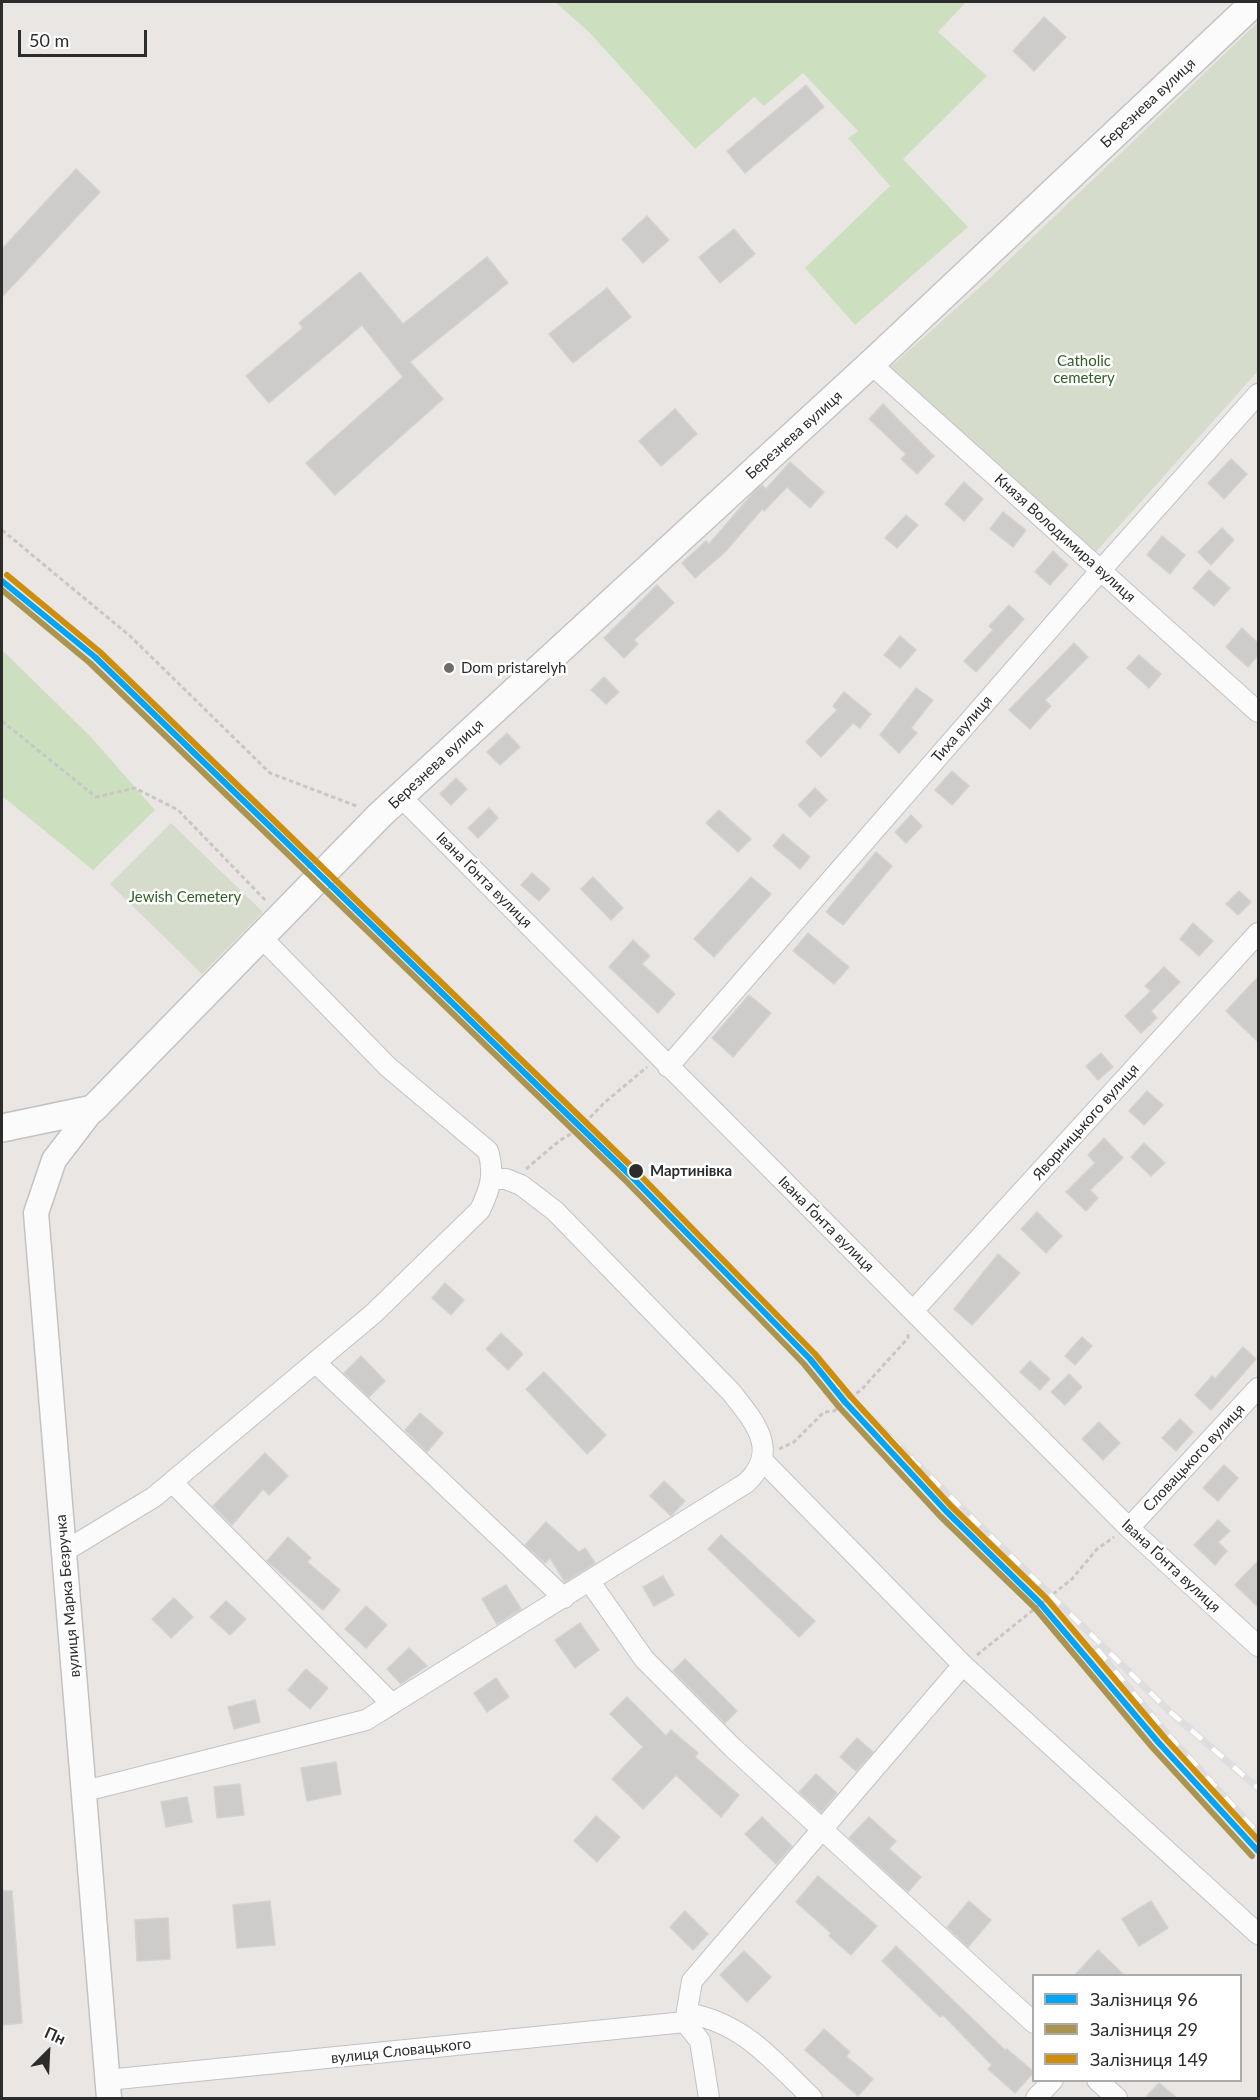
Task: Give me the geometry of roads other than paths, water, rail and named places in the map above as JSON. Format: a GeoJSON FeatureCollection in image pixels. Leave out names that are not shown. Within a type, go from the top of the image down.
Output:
{"type":"FeatureCollection","features":[{"type":"Feature","properties":{"kind":"main road","name":"Березнева вулиця"},"geometry":{"type":"LineString","coordinates":[[93,1109],[380,815],[871,364],[1250,3]]}},
{"type":"Feature","properties":{"kind":"main road"},"geometry":{"type":"LineString","coordinates":[[2,1128],[93,1109]]}},
{"type":"Feature","properties":{"kind":"street","name":"Князя Володимира вулиця"},"geometry":{"type":"LineString","coordinates":[[871,364],[1258,712]]}},
{"type":"Feature","properties":{"kind":"street","name":"Тиха вулиця"},"geometry":{"type":"LineString","coordinates":[[664,1061],[1258,394]]}},
{"type":"Feature","properties":{"kind":"street","name":"Івана Ґонта вулиця"},"geometry":{"type":"LineString","coordinates":[[400,796],[1129,1528],[1258,1646]]}},
{"type":"Feature","properties":{"kind":"street"},"geometry":{"type":"LineString","coordinates":[[85,1791],[366,1720],[746,1483],[757,1473],[763,1461],[764,1445],[751,1418],[732,1392],[585,1240],[521,1185],[499,1179],[488,1151],[388,1067],[261,937]]}},
{"type":"Feature","properties":{"kind":"street","name":"Яворницького вулиця"},"geometry":{"type":"LineString","coordinates":[[913,1311],[1256,941]]}},
{"type":"Feature","properties":{"kind":"street","name":"вулиця Марка Безручка"},"geometry":{"type":"LineString","coordinates":[[93,1109],[54,1160],[36,1213],[108,2089]]}},
{"type":"Feature","properties":{"kind":"street"},"geometry":{"type":"LineString","coordinates":[[65,1551],[154,1497],[373,1314],[480,1210],[499,1179]]}},
{"type":"Feature","properties":{"kind":"street"},"geometry":{"type":"LineString","coordinates":[[315,1362],[564,1598]]}},
{"type":"Feature","properties":{"kind":"street","name":"Словацького вулиця"},"geometry":{"type":"LineString","coordinates":[[1129,1528],[1258,1388]]}},
{"type":"Feature","properties":{"kind":"street"},"geometry":{"type":"LineString","coordinates":[[763,1461],[963,1665],[1258,1934]]}},
{"type":"Feature","properties":{"kind":"street"},"geometry":{"type":"LineString","coordinates":[[172,1482],[392,1704]]}},
{"type":"Feature","properties":{"kind":"street"},"geometry":{"type":"LineString","coordinates":[[590,1582],[644,1659],[733,1749],[1032,2021]]}},
{"type":"Feature","properties":{"kind":"street"},"geometry":{"type":"LineString","coordinates":[[709,2098],[699,2040],[686,2018],[692,1981],[963,1665]]}},
{"type":"Feature","properties":{"kind":"street","name":"вулиця Словацького"},"geometry":{"type":"LineString","coordinates":[[108,2089],[686,2018],[712,2017],[732,2026],[751,2040],[812,2098]]}},
{"type":"Feature","properties":{"kind":"street"},"geometry":{"type":"LineString","coordinates":[[1036,2098],[1051,2082]]}},
{"type":"Feature","properties":{"kind":"street"},"geometry":{"type":"LineString","coordinates":[[1099,2082],[1117,2098]]}},
{"type":"Feature","properties":{"kind":"railway"},"geometry":{"type":"LineString","coordinates":[[810,1359],[1168,1710],[1258,1788]]}},
{"type":"Feature","properties":{"kind":"railway"},"geometry":{"type":"LineString","coordinates":[[1097,1649],[1164,1730],[1258,1833]]}},
{"type":"Feature","properties":{"kind":"rail line","name":"149"},"geometry":{"type":"LineString","coordinates":[[7,575],[100,652],[635,1170],[815,1354],[851,1397],[951,1506],[1046,1598],[1164,1737],[1258,1840]]}},
{"type":"Feature","properties":{"kind":"rail line","name":"96"},"geometry":{"type":"LineString","coordinates":[[2,581],[95,657],[630,1175],[810,1359],[845,1402],[946,1511],[1040,1603],[1158,1742],[1258,1851]]}},
{"type":"Feature","properties":{"kind":"rail line","name":"29"},"geometry":{"type":"LineString","coordinates":[[2,590],[90,663],[625,1180],[804,1364],[839,1407],[940,1516],[1035,1608],[1152,1747],[1252,1856]]}},
{"type":"Feature","properties":{"kind":"place","name":"Dom pristarelyh"},"geometry":{"type":"Point","coordinates":[449,668]}},
{"type":"Feature","properties":{"kind":"place","name":"Мартинівка"},"geometry":{"type":"Point","coordinates":[636,1171]}},
{"type":"Feature","properties":{"kind":"park label","name":"Catholic cemetery"},"geometry":{"type":"Point","coordinates":[1084,370]}},
{"type":"Feature","properties":{"kind":"park label","name":"Jewish Cemetery"},"geometry":{"type":"Point","coordinates":[185,897]}}]}
